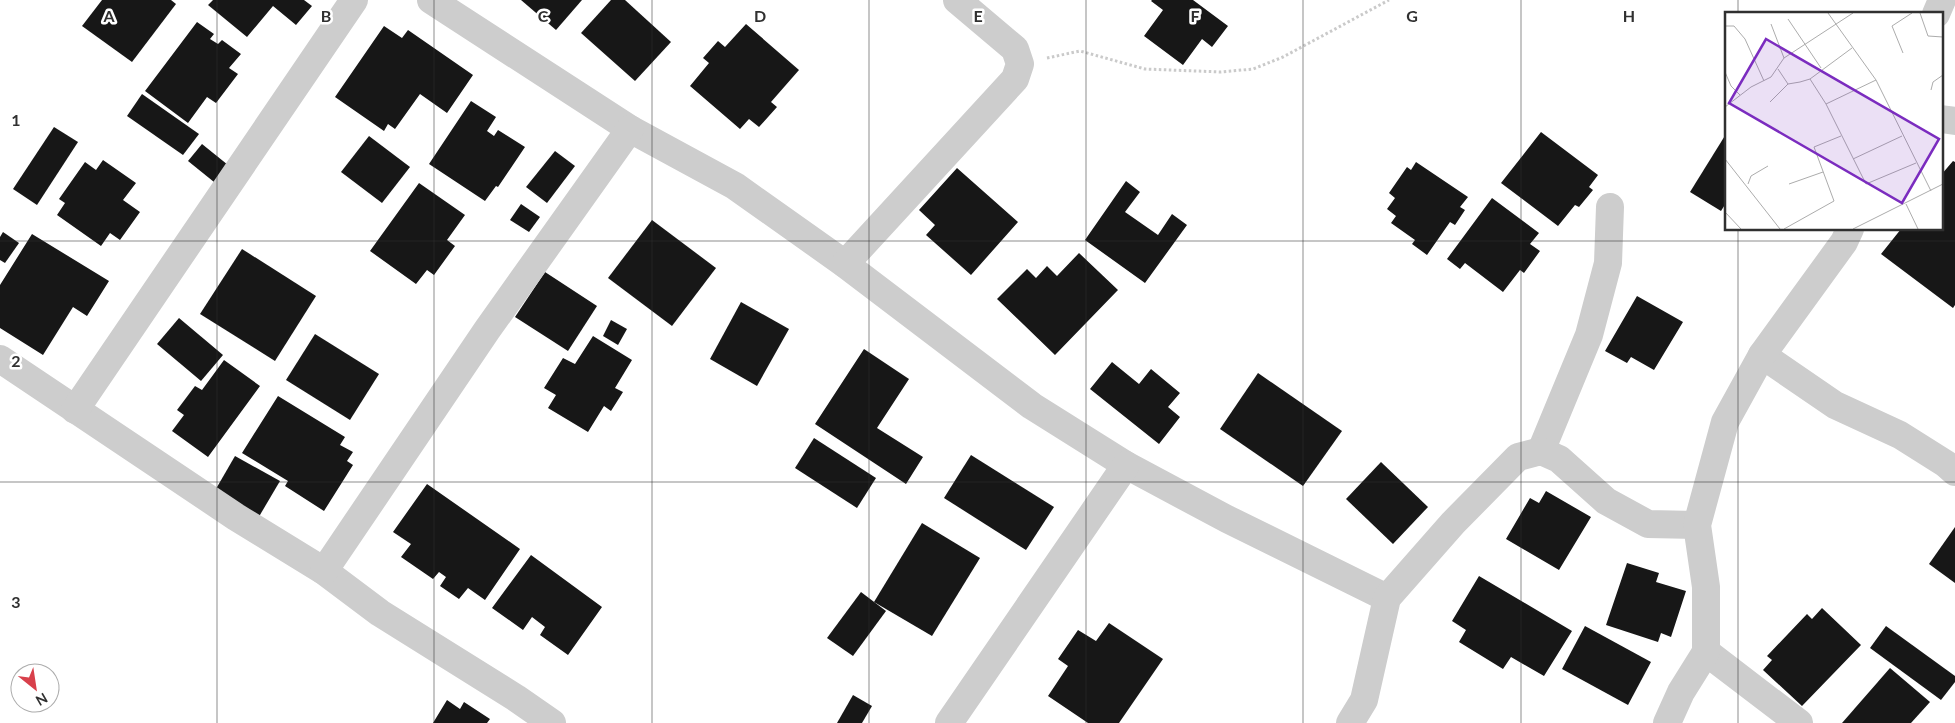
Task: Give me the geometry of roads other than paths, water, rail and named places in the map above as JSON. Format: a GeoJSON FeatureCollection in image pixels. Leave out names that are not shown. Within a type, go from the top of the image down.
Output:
{"type":"FeatureCollection","features":[{"type":"Feature","properties":{"kind":"street"},"geometry":{"type":"LineString","coordinates":[[75,410],[354,0]]}},
{"type":"Feature","properties":{"kind":"street"},"geometry":{"type":"LineString","coordinates":[[431,0],[630,129],[735,186],[845,264],[1032,406],[1126,465],[1227,519],[1387,598]]}},
{"type":"Feature","properties":{"kind":"street"},"geometry":{"type":"LineString","coordinates":[[845,264],[1008,86],[1020,64],[1015,49],[957,0]]}},
{"type":"Feature","properties":{"kind":"street"},"geometry":{"type":"LineString","coordinates":[[1937,12],[1942,0]]}},
{"type":"Feature","properties":{"kind":"street"},"geometry":{"type":"LineString","coordinates":[[1942,119],[1955,121]]}},
{"type":"Feature","properties":{"kind":"street"},"geometry":{"type":"LineString","coordinates":[[324,570],[487,330],[630,129]]}},
{"type":"Feature","properties":{"kind":"street"},"geometry":{"type":"LineString","coordinates":[[1541,451],[1589,335],[1608,263],[1610,207]]}},
{"type":"Feature","properties":{"kind":"street"},"geometry":{"type":"LineString","coordinates":[[1667,723],[1681,692],[1706,652],[1706,587],[1696,525],[1724,422],[1762,355],[1844,242],[1850,230]]}},
{"type":"Feature","properties":{"kind":"street"},"geometry":{"type":"LineString","coordinates":[[1762,355],[1835,405],[1900,435],[1946,464],[1955,472]]}},
{"type":"Feature","properties":{"kind":"street"},"geometry":{"type":"LineString","coordinates":[[0,359],[236,517],[324,570],[380,613],[516,698],[552,723]]}},
{"type":"Feature","properties":{"kind":"street"},"geometry":{"type":"LineString","coordinates":[[1350,723],[1364,700],[1387,598],[1453,523],[1518,458],[1541,451],[1559,459],[1606,501],[1648,524],[1696,525]]}},
{"type":"Feature","properties":{"kind":"street"},"geometry":{"type":"LineString","coordinates":[[949,723],[1126,465]]}},
{"type":"Feature","properties":{"kind":"street"},"geometry":{"type":"LineString","coordinates":[[1706,652],[1799,723]]}}]}
